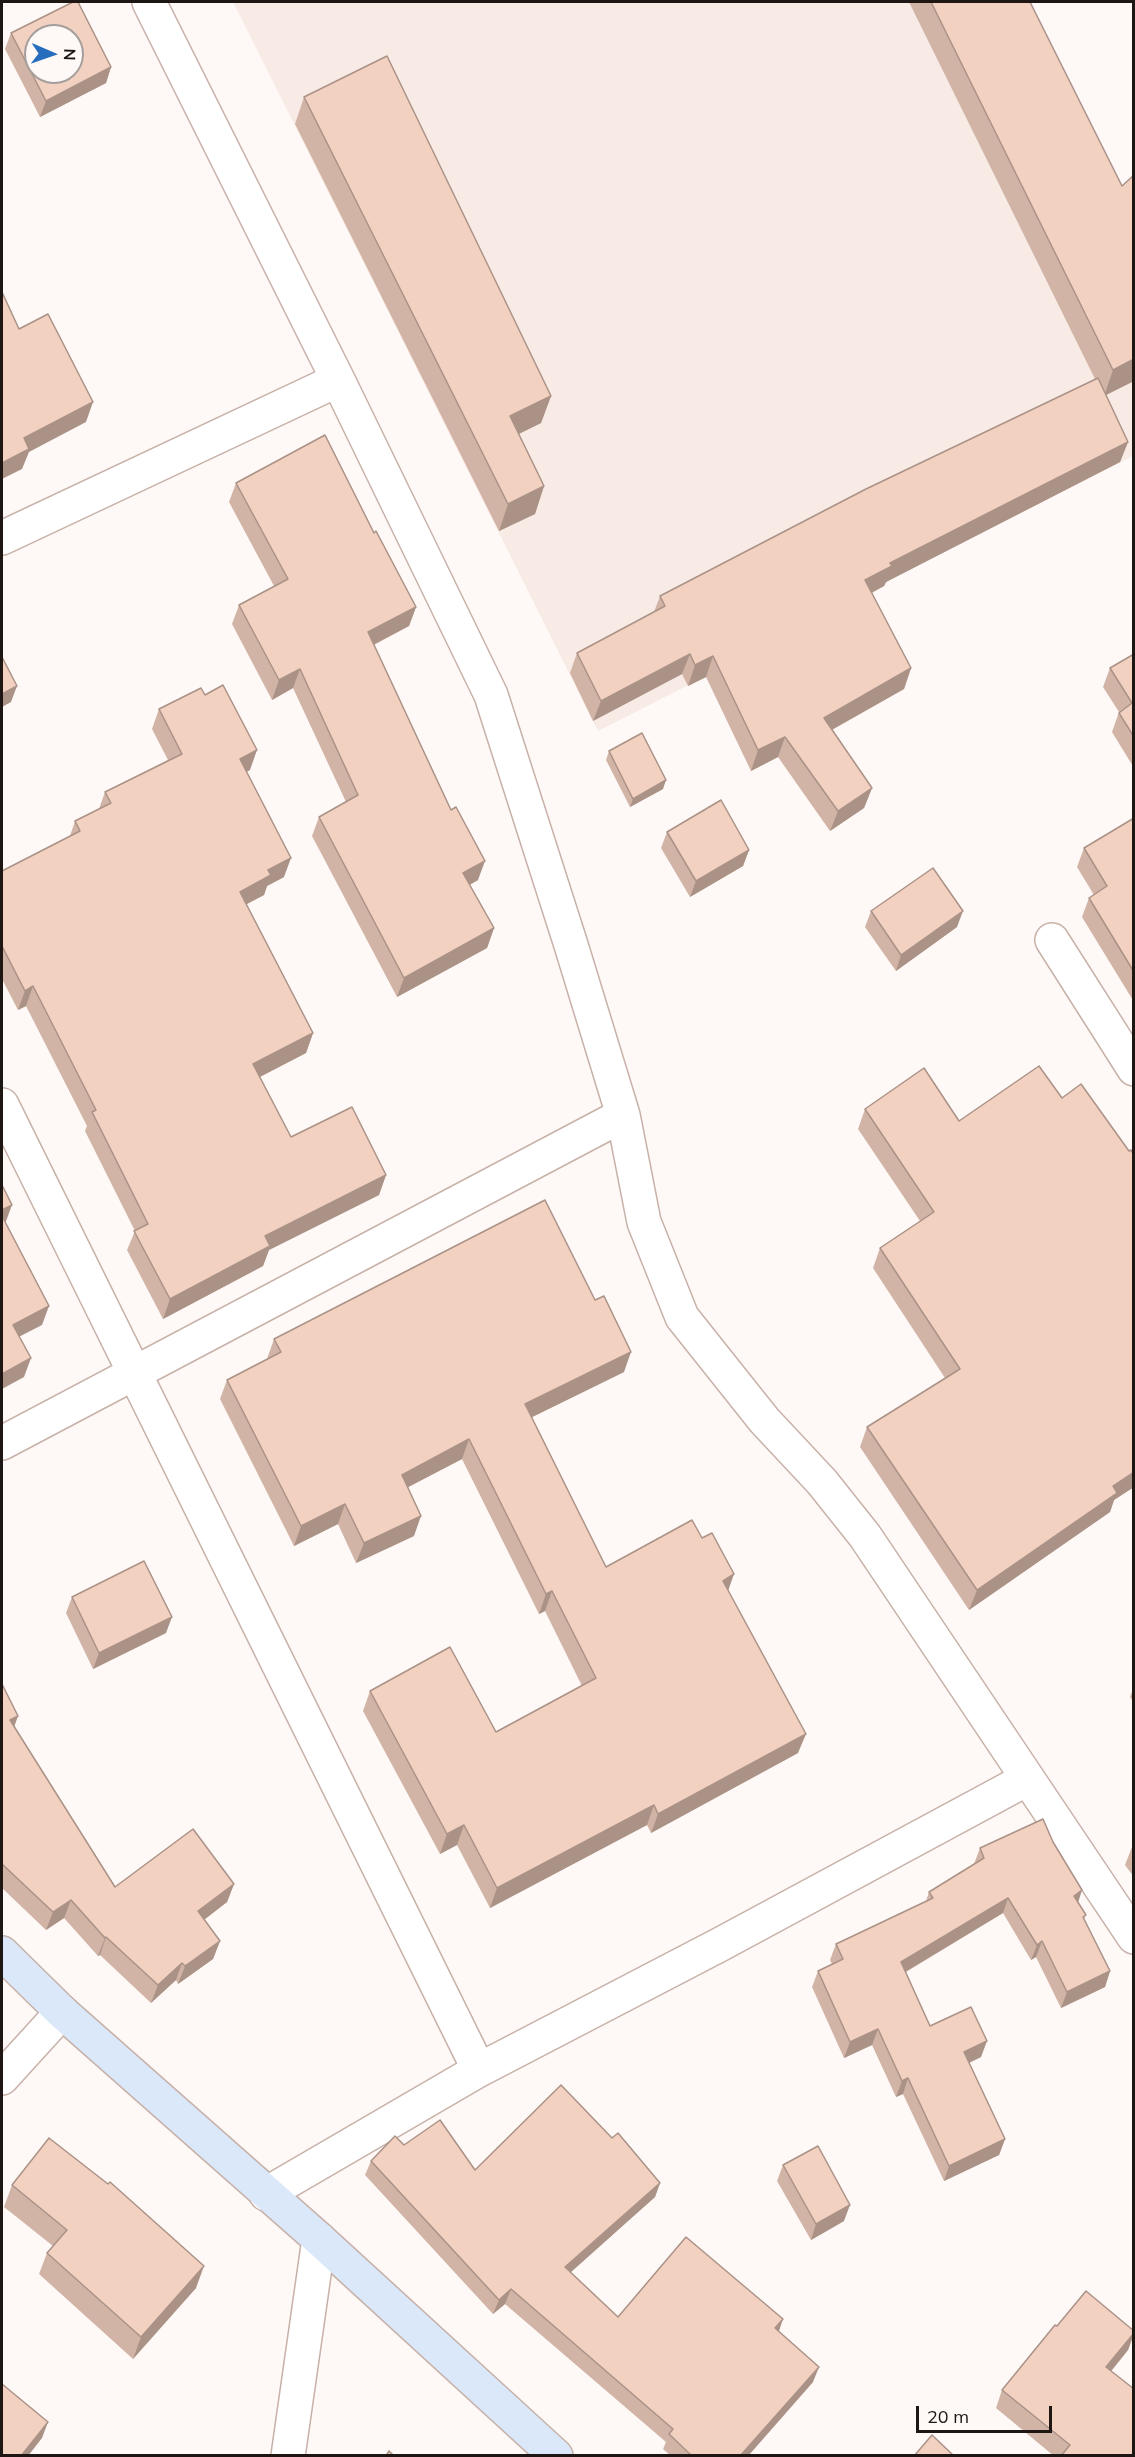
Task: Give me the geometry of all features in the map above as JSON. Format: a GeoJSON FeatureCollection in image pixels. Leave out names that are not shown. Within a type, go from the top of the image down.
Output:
{"type":"FeatureCollection","features":[{"type":"Feature","properties":{"kind":"street"},"geometry":{"type":"LineString","coordinates":[[149,2],[338,380],[490,695],[568,935],[623,1115],[644,1222],[682,1317],[764,1420],[822,1482],[865,1536],[1134,1937]]}},
{"type":"Feature","properties":{"kind":"street"},"geometry":{"type":"LineString","coordinates":[[2,538],[338,380]]}},
{"type":"Feature","properties":{"kind":"street"},"geometry":{"type":"LineString","coordinates":[[1052,940],[1134,1068]]}},
{"type":"Feature","properties":{"kind":"street"},"geometry":{"type":"LineString","coordinates":[[2,1105],[479,2070]]}},
{"type":"Feature","properties":{"kind":"street"},"geometry":{"type":"LineString","coordinates":[[2,1443],[623,1115]]}},
{"type":"Feature","properties":{"kind":"street"},"geometry":{"type":"LineString","coordinates":[[266,2194],[479,2070],[721,1944],[1027,1779]]}},
{"type":"Feature","properties":{"kind":"street"},"geometry":{"type":"LineString","coordinates":[[2,1953],[62,2012],[319,2239],[556,2456]]}},
{"type":"Feature","properties":{"kind":"street"},"geometry":{"type":"LineString","coordinates":[[2,2078],[62,2012]]}},
{"type":"Feature","properties":{"kind":"street"},"geometry":{"type":"LineString","coordinates":[[288,2456],[319,2239]]}},
{"type":"Feature","properties":{"kind":"shaded area"},"geometry":{"type":"Polygon","coordinates":[[[233,2],[1007,2],[1133,255],[1133,456],[598,731],[233,2]]]}},
{"type":"Feature","properties":{"kind":"building"},"geometry":{"type":"Polygon","coordinates":[[[73,2],[78,2],[111,67],[84,81],[84,24],[29,24],[73,2]]]}},
{"type":"Feature","properties":{"kind":"building"},"geometry":{"type":"Polygon","coordinates":[[[931,2],[1030,2],[1122,186],[1134,175],[1134,359],[1113,370],[931,2]]]}},
{"type":"Feature","properties":{"kind":"building"},"geometry":{"type":"Polygon","coordinates":[[[24,26],[24,58],[11,33],[24,26]]]}},
{"type":"Feature","properties":{"kind":"building"},"geometry":{"type":"Polygon","coordinates":[[[387,56],[551,396],[510,416],[544,486],[508,504],[304,97],[387,56]]]}},
{"type":"Feature","properties":{"kind":"building"},"geometry":{"type":"Polygon","coordinates":[[[37,84],[78,84],[46,101],[37,84]]]}},
{"type":"Feature","properties":{"kind":"building"},"geometry":{"type":"Polygon","coordinates":[[[2,292],[19,329],[48,314],[93,402],[24,438],[29,449],[2,463],[2,292]]]}},
{"type":"Feature","properties":{"kind":"building"},"geometry":{"type":"Polygon","coordinates":[[[1098,378],[1128,442],[890,563],[892,566],[865,580],[911,668],[824,718],[872,788],[838,811],[785,737],[758,750],[713,656],[695,665],[690,654],[601,701],[577,653],[665,606],[660,596],[866,489],[1098,378]]]}},
{"type":"Feature","properties":{"kind":"building"},"geometry":{"type":"Polygon","coordinates":[[[325,435],[374,533],[376,531],[416,607],[368,632],[451,810],[456,807],[485,861],[463,873],[494,928],[404,978],[319,817],[358,795],[300,669],[279,680],[239,605],[288,579],[236,483],[325,435]]]}},
{"type":"Feature","properties":{"kind":"building"},"geometry":{"type":"Polygon","coordinates":[[[1134,654],[1134,737],[1119,713],[1132,703],[1110,668],[1134,654]]]}},
{"type":"Feature","properties":{"kind":"building"},"geometry":{"type":"Polygon","coordinates":[[[2,657],[17,686],[2,694],[2,657]]]}},
{"type":"Feature","properties":{"kind":"building"},"geometry":{"type":"Polygon","coordinates":[[[223,685],[257,750],[240,759],[291,858],[268,870],[271,875],[240,892],[313,1033],[253,1064],[291,1137],[352,1107],[386,1175],[265,1236],[270,1246],[170,1299],[134,1231],[148,1224],[92,1112],[96,1110],[33,986],[25,991],[2,946],[2,871],[80,831],[75,821],[111,803],[105,792],[182,754],[159,709],[201,688],[205,695],[223,685]]]}},
{"type":"Feature","properties":{"kind":"building"},"geometry":{"type":"Polygon","coordinates":[[[642,733],[666,780],[633,799],[609,751],[642,733]]]}},
{"type":"Feature","properties":{"kind":"building"},"geometry":{"type":"Polygon","coordinates":[[[721,800],[749,850],[696,881],[667,832],[721,800]]]}},
{"type":"Feature","properties":{"kind":"building"},"geometry":{"type":"Polygon","coordinates":[[[1134,818],[1134,972],[1089,898],[1107,886],[1084,848],[1134,818]]]}},
{"type":"Feature","properties":{"kind":"building"},"geometry":{"type":"Polygon","coordinates":[[[933,868],[963,911],[901,955],[871,911],[933,868]]]}},
{"type":"Feature","properties":{"kind":"building"},"geometry":{"type":"Polygon","coordinates":[[[1039,1066],[1062,1098],[1081,1084],[1134,1155],[1134,1472],[1113,1486],[1117,1493],[977,1590],[867,1427],[960,1369],[880,1248],[934,1212],[865,1109],[924,1068],[959,1121],[1039,1066]]]}},
{"type":"Feature","properties":{"kind":"building"},"geometry":{"type":"Polygon","coordinates":[[[2,1185],[12,1205],[2,1210],[2,1185]]]}},
{"type":"Feature","properties":{"kind":"building"},"geometry":{"type":"Polygon","coordinates":[[[545,1200],[595,1300],[604,1296],[631,1352],[525,1404],[606,1567],[692,1520],[702,1538],[712,1533],[734,1574],[723,1581],[806,1734],[658,1814],[654,1805],[497,1888],[464,1825],[447,1834],[370,1691],[450,1647],[496,1732],[596,1678],[552,1591],[546,1594],[469,1439],[402,1475],[421,1516],[364,1543],[345,1504],[301,1526],[227,1380],[281,1352],[274,1339],[545,1200]]]}},
{"type":"Feature","properties":{"kind":"building"},"geometry":{"type":"Polygon","coordinates":[[[2,1216],[49,1306],[13,1325],[31,1358],[2,1374],[2,1216]]]}},
{"type":"Feature","properties":{"kind":"building"},"geometry":{"type":"Polygon","coordinates":[[[144,1561],[172,1617],[99,1653],[72,1597],[144,1561]]]}},
{"type":"Feature","properties":{"kind":"building"},"geometry":{"type":"Polygon","coordinates":[[[2,1684],[18,1716],[10,1720],[115,1887],[193,1829],[234,1884],[198,1911],[220,1941],[185,1966],[182,1963],[158,1985],[105,1938],[71,1900],[53,1912],[2,1864],[2,1684]]]}},
{"type":"Feature","properties":{"kind":"building"},"geometry":{"type":"Polygon","coordinates":[[[1043,1819],[1053,1842],[1082,1890],[1074,1896],[1086,1915],[1083,1917],[1110,1971],[1067,1992],[1042,1941],[1037,1945],[1008,1898],[901,1962],[930,2026],[971,2007],[987,2041],[964,2052],[1005,2139],[949,2166],[908,2078],[902,2081],[878,2029],[850,2042],[818,1971],[843,1959],[836,1944],[933,1898],[929,1892],[984,1858],[980,1848],[1043,1819]]]}},
{"type":"Feature","properties":{"kind":"building"},"geometry":{"type":"Polygon","coordinates":[[[561,2085],[612,2138],[618,2133],[660,2183],[565,2267],[618,2317],[686,2237],[783,2319],[775,2328],[819,2367],[740,2456],[692,2456],[669,2434],[673,2429],[511,2289],[499,2300],[371,2161],[395,2136],[404,2145],[440,2120],[475,2170],[561,2085]]]}},
{"type":"Feature","properties":{"kind":"building"},"geometry":{"type":"Polygon","coordinates":[[[49,2138],[108,2184],[110,2182],[204,2266],[141,2337],[47,2253],[67,2230],[12,2185],[49,2138]]]}},
{"type":"Feature","properties":{"kind":"building"},"geometry":{"type":"Polygon","coordinates":[[[818,2146],[850,2205],[816,2224],[783,2165],[818,2146]]]}},
{"type":"Feature","properties":{"kind":"building"},"geometry":{"type":"Polygon","coordinates":[[[1086,2291],[1134,2331],[1106,2367],[1134,2389],[1134,2456],[1061,2456],[1070,2445],[1002,2390],[1086,2291]]]}},
{"type":"Feature","properties":{"kind":"building"},"geometry":{"type":"Polygon","coordinates":[[[2,2384],[48,2422],[21,2456],[2,2456],[2,2384]]]}},
{"type":"Feature","properties":{"kind":"building"},"geometry":{"type":"Polygon","coordinates":[[[932,2435],[954,2456],[914,2456],[932,2435]]]}}]}
